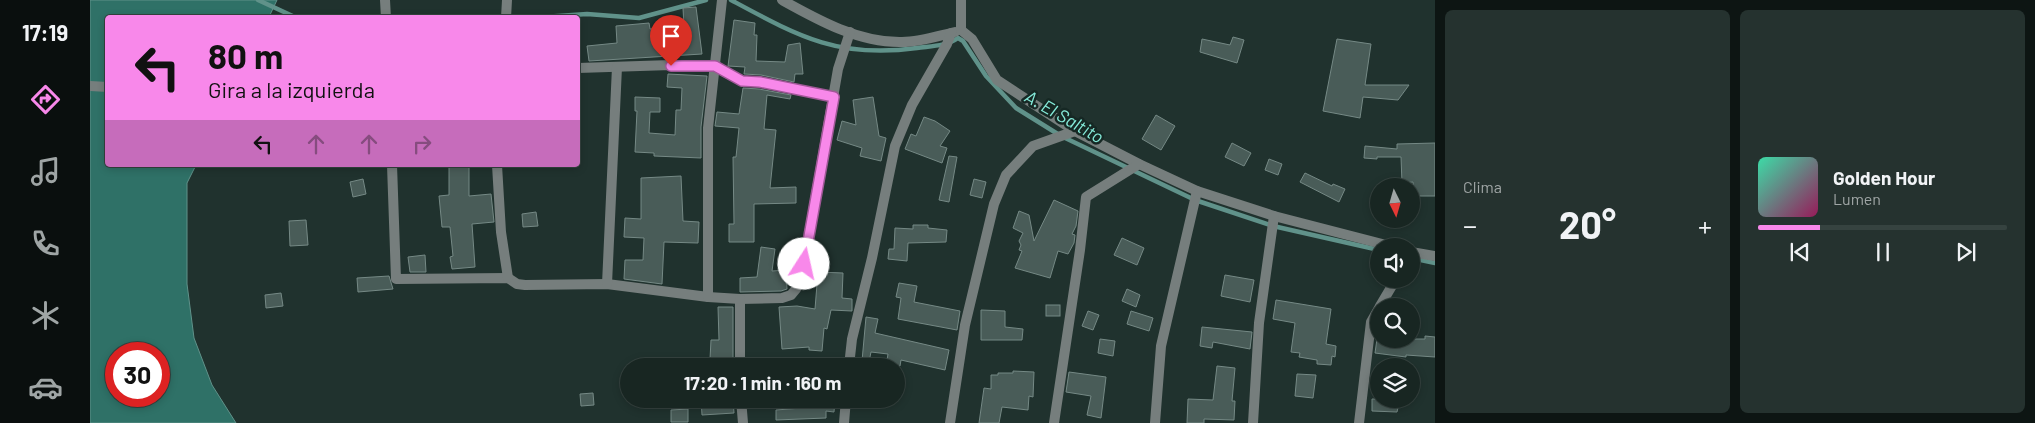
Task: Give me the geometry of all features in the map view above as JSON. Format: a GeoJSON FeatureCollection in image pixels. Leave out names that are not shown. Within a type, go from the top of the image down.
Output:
{"type":"FeatureCollection","features":[{"type":"Feature","properties":{"kind":"street"},"geometry":{"type":"LineString","coordinates":[[384,0],[386,15]]}},
{"type":"Feature","properties":{"kind":"street"},"geometry":{"type":"LineString","coordinates":[[506,15],[507,0]]}},
{"type":"Feature","properties":{"kind":"street"},"geometry":{"type":"LineString","coordinates":[[708,297],[708,128],[722,0]]}},
{"type":"Feature","properties":{"kind":"street"},"geometry":{"type":"LineString","coordinates":[[782,0],[820,21],[875,39],[902,42],[935,38],[956,32],[972,39],[997,80],[1075,131],[1139,164],[1197,190],[1274,216],[1370,241]]}},
{"type":"Feature","properties":{"kind":"street"},"geometry":{"type":"LineString","coordinates":[[850,358],[852,339],[872,258],[895,146],[912,105],[946,44],[956,32],[961,0]]}},
{"type":"Feature","properties":{"kind":"street"},"geometry":{"type":"LineString","coordinates":[[392,167],[396,279],[508,278],[517,284],[525,285],[607,284],[708,297],[740,299],[782,298],[791,295],[801,280],[838,69],[850,32]]}},
{"type":"Feature","properties":{"kind":"street"},"geometry":{"type":"LineString","coordinates":[[580,68],[715,66],[742,81],[760,82],[834,97]]}},
{"type":"Feature","properties":{"kind":"street"},"geometry":{"type":"LineString","coordinates":[[607,284],[617,67]]}},
{"type":"Feature","properties":{"kind":"street"},"geometry":{"type":"LineString","coordinates":[[90,86],[105,87]]}},
{"type":"Feature","properties":{"kind":"street"},"geometry":{"type":"LineString","coordinates":[[950,423],[965,325],[994,204],[1003,182],[1006,175],[1033,146],[1075,131]]}},
{"type":"Feature","properties":{"kind":"street"},"geometry":{"type":"LineString","coordinates":[[1054,423],[1086,197],[1139,164]]}},
{"type":"Feature","properties":{"kind":"street"},"geometry":{"type":"LineString","coordinates":[[497,167],[500,232],[508,278]]}},
{"type":"Feature","properties":{"kind":"street"},"geometry":{"type":"LineString","coordinates":[[1155,423],[1161,346],[1197,190]]}},
{"type":"Feature","properties":{"kind":"street"},"geometry":{"type":"LineString","coordinates":[[1253,423],[1260,323],[1274,216]]}},
{"type":"Feature","properties":{"kind":"street"},"geometry":{"type":"LineString","coordinates":[[1420,254],[1435,256]]}},
{"type":"Feature","properties":{"kind":"street"},"geometry":{"type":"LineString","coordinates":[[740,299],[740,358]]}},
{"type":"Feature","properties":{"kind":"street"},"geometry":{"type":"LineString","coordinates":[[1359,423],[1370,330]]}},
{"type":"Feature","properties":{"kind":"street"},"geometry":{"type":"LineString","coordinates":[[742,408],[743,423]]}},
{"type":"Feature","properties":{"kind":"street"},"geometry":{"type":"LineString","coordinates":[[844,423],[845,408]]}},
{"type":"Feature","properties":{"kind":"shaded area"},"geometry":{"type":"Polygon","coordinates":[[[90,0],[277,0],[270,15],[105,15],[105,167],[195,167],[187,183],[187,284],[194,338],[212,385],[236,423],[90,423],[90,0]]]}},
{"type":"Feature","properties":{"kind":"building"},"geometry":{"type":"Polygon","coordinates":[[[696,7],[702,54],[589,61],[587,46],[617,43],[616,26],[649,23],[650,29],[684,26],[683,8],[696,7]]]}},
{"type":"Feature","properties":{"kind":"building"},"geometry":{"type":"Polygon","coordinates":[[[734,20],[755,23],[754,35],[757,35],[756,61],[785,62],[788,45],[800,43],[803,74],[795,74],[794,82],[761,75],[744,74],[745,67],[728,66],[734,20]]]}},
{"type":"Feature","properties":{"kind":"building"},"geometry":{"type":"Polygon","coordinates":[[[1233,37],[1244,40],[1237,63],[1200,52],[1202,39],[1230,45],[1233,37]]]}},
{"type":"Feature","properties":{"kind":"building"},"geometry":{"type":"Polygon","coordinates":[[[1337,39],[1371,44],[1365,85],[1409,85],[1398,100],[1363,97],[1360,118],[1323,111],[1337,39]]]}},
{"type":"Feature","properties":{"kind":"building"},"geometry":{"type":"Polygon","coordinates":[[[668,74],[707,76],[701,127],[701,158],[654,156],[654,153],[635,152],[637,111],[635,111],[635,97],[660,98],[660,112],[650,112],[649,133],[675,135],[676,110],[681,110],[682,88],[667,87],[668,74]]]}},
{"type":"Feature","properties":{"kind":"building"},"geometry":{"type":"Polygon","coordinates":[[[743,88],[791,95],[790,99],[767,95],[764,129],[776,130],[770,188],[796,187],[796,203],[754,204],[754,242],[729,242],[729,224],[734,224],[733,157],[736,157],[739,128],[715,126],[717,112],[739,114],[743,88]]]}},
{"type":"Feature","properties":{"kind":"building"},"geometry":{"type":"Polygon","coordinates":[[[873,97],[879,136],[886,138],[881,161],[860,156],[862,148],[837,140],[842,121],[856,125],[853,100],[873,97]]]}},
{"type":"Feature","properties":{"kind":"building"},"geometry":{"type":"Polygon","coordinates":[[[1156,115],[1175,126],[1161,150],[1142,139],[1156,115]]]}},
{"type":"Feature","properties":{"kind":"building"},"geometry":{"type":"Polygon","coordinates":[[[924,117],[935,121],[950,131],[940,146],[947,148],[942,163],[905,149],[911,134],[916,136],[924,117]]]}},
{"type":"Feature","properties":{"kind":"building"},"geometry":{"type":"Polygon","coordinates":[[[1232,143],[1251,153],[1244,166],[1225,157],[1232,143]]]}},
{"type":"Feature","properties":{"kind":"building"},"geometry":{"type":"Polygon","coordinates":[[[1435,143],[1435,196],[1420,196],[1420,178],[1402,178],[1401,157],[1364,158],[1365,146],[1397,149],[1397,144],[1435,143]]]}},
{"type":"Feature","properties":{"kind":"building"},"geometry":{"type":"Polygon","coordinates":[[[949,156],[957,157],[949,202],[939,200],[949,156]]]}},
{"type":"Feature","properties":{"kind":"building"},"geometry":{"type":"Polygon","coordinates":[[[1269,159],[1282,164],[1278,175],[1265,170],[1269,159]]]}},
{"type":"Feature","properties":{"kind":"building"},"geometry":{"type":"Polygon","coordinates":[[[449,167],[469,167],[469,196],[491,194],[494,222],[472,224],[475,267],[452,269],[450,257],[453,256],[450,227],[442,227],[439,196],[449,195],[449,167]]]}},
{"type":"Feature","properties":{"kind":"building"},"geometry":{"type":"Polygon","coordinates":[[[1305,173],[1332,186],[1333,184],[1345,189],[1339,202],[1300,182],[1305,173]]]}},
{"type":"Feature","properties":{"kind":"building"},"geometry":{"type":"Polygon","coordinates":[[[681,176],[683,221],[699,222],[698,243],[664,242],[662,284],[624,279],[625,260],[643,260],[644,238],[624,237],[625,218],[641,219],[641,178],[681,176]]]}},
{"type":"Feature","properties":{"kind":"building"},"geometry":{"type":"Polygon","coordinates":[[[363,179],[366,194],[353,197],[350,182],[363,179]]]}},
{"type":"Feature","properties":{"kind":"building"},"geometry":{"type":"Polygon","coordinates":[[[974,179],[986,182],[982,198],[970,195],[974,179]]]}},
{"type":"Feature","properties":{"kind":"building"},"geometry":{"type":"Polygon","coordinates":[[[1054,200],[1078,211],[1076,226],[1072,234],[1075,235],[1074,243],[1068,254],[1058,251],[1050,278],[1015,268],[1022,251],[1019,250],[1021,245],[1019,241],[1023,233],[1013,228],[1019,211],[1029,215],[1034,241],[1054,200]]]}},
{"type":"Feature","properties":{"kind":"building"},"geometry":{"type":"Polygon","coordinates":[[[536,212],[538,226],[523,227],[522,214],[536,212]]]}},
{"type":"Feature","properties":{"kind":"building"},"geometry":{"type":"Polygon","coordinates":[[[306,220],[308,245],[290,246],[289,221],[306,220]]]}},
{"type":"Feature","properties":{"kind":"building"},"geometry":{"type":"Polygon","coordinates":[[[913,225],[928,225],[928,228],[947,230],[946,242],[908,243],[907,261],[888,259],[889,249],[894,249],[895,228],[913,229],[913,225]]]}},
{"type":"Feature","properties":{"kind":"building"},"geometry":{"type":"Polygon","coordinates":[[[1122,238],[1144,248],[1137,265],[1114,255],[1122,238]]]}},
{"type":"Feature","properties":{"kind":"building"},"geometry":{"type":"Polygon","coordinates":[[[761,247],[775,249],[772,271],[786,270],[787,289],[781,291],[740,292],[740,278],[757,277],[761,247]]]}},
{"type":"Feature","properties":{"kind":"building"},"geometry":{"type":"Polygon","coordinates":[[[425,255],[426,272],[410,272],[408,257],[425,255]]]}},
{"type":"Feature","properties":{"kind":"building"},"geometry":{"type":"Polygon","coordinates":[[[818,272],[843,273],[842,298],[852,299],[852,311],[831,310],[827,329],[824,328],[822,351],[809,350],[809,347],[782,349],[779,307],[797,306],[815,309],[818,272]]]}},
{"type":"Feature","properties":{"kind":"building"},"geometry":{"type":"Polygon","coordinates":[[[1225,275],[1254,280],[1250,302],[1221,296],[1225,275]]]}},
{"type":"Feature","properties":{"kind":"building"},"geometry":{"type":"Polygon","coordinates":[[[389,276],[393,289],[358,292],[357,278],[389,276]]]}},
{"type":"Feature","properties":{"kind":"building"},"geometry":{"type":"Polygon","coordinates":[[[899,283],[917,286],[914,302],[960,311],[957,330],[898,319],[901,298],[896,297],[899,283]]]}},
{"type":"Feature","properties":{"kind":"building"},"geometry":{"type":"Polygon","coordinates":[[[1127,289],[1140,295],[1136,307],[1122,301],[1127,289]]]}},
{"type":"Feature","properties":{"kind":"building"},"geometry":{"type":"Polygon","coordinates":[[[281,293],[283,306],[266,308],[265,295],[281,293]]]}},
{"type":"Feature","properties":{"kind":"building"},"geometry":{"type":"Polygon","coordinates":[[[1276,300],[1331,309],[1326,344],[1336,346],[1335,357],[1332,356],[1331,365],[1317,364],[1317,360],[1299,357],[1300,353],[1291,352],[1295,323],[1273,319],[1276,300]]]}},
{"type":"Feature","properties":{"kind":"building"},"geometry":{"type":"Polygon","coordinates":[[[1046,305],[1060,305],[1060,316],[1046,316],[1046,305]]]}},
{"type":"Feature","properties":{"kind":"building"},"geometry":{"type":"Polygon","coordinates":[[[718,307],[733,307],[733,358],[710,358],[711,340],[719,340],[718,307]]]}},
{"type":"Feature","properties":{"kind":"building"},"geometry":{"type":"Polygon","coordinates":[[[981,310],[1005,311],[1005,327],[1023,329],[1022,340],[981,340],[981,310]]]}},
{"type":"Feature","properties":{"kind":"building"},"geometry":{"type":"Polygon","coordinates":[[[1088,311],[1099,315],[1093,330],[1082,326],[1088,311]]]}},
{"type":"Feature","properties":{"kind":"building"},"geometry":{"type":"Polygon","coordinates":[[[1131,311],[1153,318],[1149,331],[1127,324],[1131,311]]]}},
{"type":"Feature","properties":{"kind":"building"},"geometry":{"type":"Polygon","coordinates":[[[866,317],[878,319],[875,333],[949,350],[945,370],[905,361],[905,358],[887,358],[888,354],[871,352],[870,358],[862,358],[866,317]]]}},
{"type":"Feature","properties":{"kind":"building"},"geometry":{"type":"Polygon","coordinates":[[[1202,327],[1252,332],[1250,349],[1213,342],[1212,348],[1200,346],[1202,327]]]}},
{"type":"Feature","properties":{"kind":"building"},"geometry":{"type":"Polygon","coordinates":[[[1425,336],[1435,337],[1435,357],[1406,355],[1406,357],[1375,353],[1376,348],[1420,348],[1420,339],[1425,339],[1425,336]]]}},
{"type":"Feature","properties":{"kind":"building"},"geometry":{"type":"Polygon","coordinates":[[[1100,339],[1115,341],[1113,356],[1098,353],[1100,339]]]}},
{"type":"Feature","properties":{"kind":"building"},"geometry":{"type":"Polygon","coordinates":[[[1217,366],[1235,368],[1232,401],[1235,401],[1234,420],[1204,419],[1204,423],[1187,423],[1188,399],[1213,400],[1217,366]]]}},
{"type":"Feature","properties":{"kind":"building"},"geometry":{"type":"Polygon","coordinates":[[[1013,371],[1034,372],[1033,397],[1029,396],[1028,410],[1002,407],[999,423],[979,423],[984,388],[991,389],[991,375],[1013,373],[1013,371]]]}},
{"type":"Feature","properties":{"kind":"building"},"geometry":{"type":"Polygon","coordinates":[[[1069,372],[1106,377],[1101,418],[1087,415],[1091,396],[1066,392],[1069,372]]]}},
{"type":"Feature","properties":{"kind":"building"},"geometry":{"type":"Polygon","coordinates":[[[1297,374],[1316,375],[1313,398],[1295,396],[1297,374]]]}},
{"type":"Feature","properties":{"kind":"building"},"geometry":{"type":"Polygon","coordinates":[[[593,393],[594,405],[581,406],[580,394],[593,393]]]}},
{"type":"Feature","properties":{"kind":"building"},"geometry":{"type":"Polygon","coordinates":[[[702,408],[734,408],[734,413],[702,415],[702,408]]]}},
{"type":"Feature","properties":{"kind":"building"},"geometry":{"type":"Polygon","coordinates":[[[834,408],[834,412],[826,411],[826,418],[776,420],[776,410],[834,408]]]}},
{"type":"Feature","properties":{"kind":"building"},"geometry":{"type":"Polygon","coordinates":[[[1372,408],[1398,408],[1397,412],[1372,411],[1372,408]]]}},
{"type":"Feature","properties":{"kind":"building"},"geometry":{"type":"Polygon","coordinates":[[[688,409],[688,422],[671,422],[671,410],[688,409]]]}},
{"type":"Feature","properties":{"kind":"waterway","name":"A. El Saltito"},"geometry":{"type":"LineString","coordinates":[[258,0],[290,15]]}},
{"type":"Feature","properties":{"kind":"waterway","name":"A. El Saltito"},"geometry":{"type":"LineString","coordinates":[[572,15],[587,14],[639,18],[706,0]]}},
{"type":"Feature","properties":{"kind":"waterway","name":"A. El Saltito"},"geometry":{"type":"LineString","coordinates":[[731,0],[798,34],[841,47],[889,51],[939,45],[949,43],[958,38],[963,41],[986,76],[1016,108],[1061,136],[1195,200],[1273,226],[1370,248]]}},
{"type":"Feature","properties":{"kind":"waterway","name":"A. El Saltito"},"geometry":{"type":"LineString","coordinates":[[1420,260],[1435,263]]}},
{"type":"Feature","properties":{"kind":"route"},"geometry":{"type":"LineString","coordinates":[[671,66],[715,66],[742,81],[760,82],[834,97],[804,264]]}}]}
